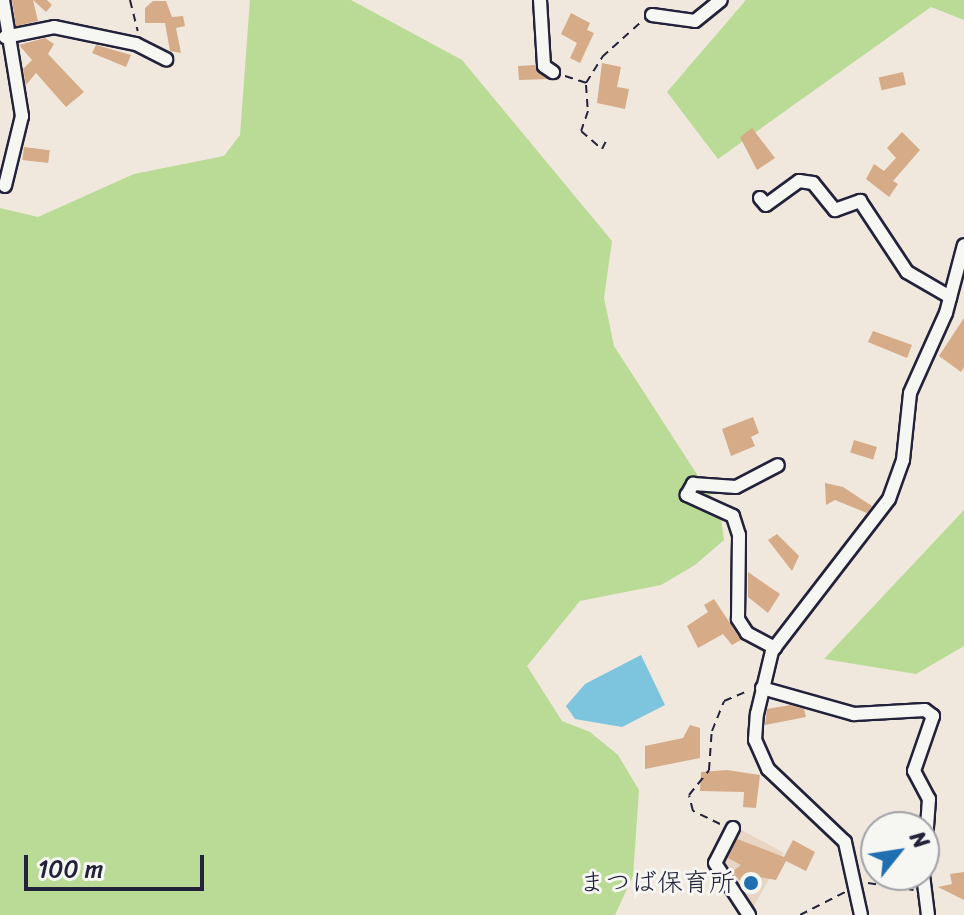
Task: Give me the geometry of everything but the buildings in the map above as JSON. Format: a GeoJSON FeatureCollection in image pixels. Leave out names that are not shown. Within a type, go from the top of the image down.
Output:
{"type":"FeatureCollection","features":[{"type":"Feature","properties":{"kind":"street"},"geometry":{"type":"LineString","coordinates":[[3,0],[5,37],[22,116],[5,186]]}},
{"type":"Feature","properties":{"kind":"street"},"geometry":{"type":"LineString","coordinates":[[540,0],[544,66],[553,72]]}},
{"type":"Feature","properties":{"kind":"street"},"geometry":{"type":"LineString","coordinates":[[652,15],[695,21],[721,0]]}},
{"type":"Feature","properties":{"kind":"street"},"geometry":{"type":"LineString","coordinates":[[5,37],[54,27],[136,44],[166,59]]}},
{"type":"Feature","properties":{"kind":"street"},"geometry":{"type":"LineString","coordinates":[[760,198],[766,205],[799,181],[813,183],[835,210],[860,201],[907,272],[950,297]]}},
{"type":"Feature","properties":{"kind":"street"},"geometry":{"type":"LineString","coordinates":[[861,915],[845,842],[792,796],[758,753],[762,686],[775,648],[889,499],[903,460],[910,393],[950,297],[964,245]]}},
{"type":"Feature","properties":{"kind":"street"},"geometry":{"type":"LineString","coordinates":[[775,648],[747,633],[738,619],[739,535],[733,516],[687,495],[693,484],[736,487],[778,465]]}},
{"type":"Feature","properties":{"kind":"street"},"geometry":{"type":"LineString","coordinates":[[762,686],[854,714],[925,710],[933,716],[914,771],[929,799],[928,811]]}},
{"type":"Feature","properties":{"kind":"street"},"geometry":{"type":"LineString","coordinates":[[733,828],[715,863],[749,915]]}},
{"type":"Feature","properties":{"kind":"street"},"geometry":{"type":"LineString","coordinates":[[926,891],[928,915]]}},
{"type":"Feature","properties":{"kind":"path"},"geometry":{"type":"LineString","coordinates":[[130,0],[136,44]]}},
{"type":"Feature","properties":{"kind":"path"},"geometry":{"type":"LineString","coordinates":[[608,137],[602,149],[581,131],[588,111],[586,83],[625,33],[652,15]]}},
{"type":"Feature","properties":{"kind":"path"},"geometry":{"type":"LineString","coordinates":[[553,72],[586,83]]}},
{"type":"Feature","properties":{"kind":"path"},"geometry":{"type":"LineString","coordinates":[[733,828],[693,811],[689,795],[709,770],[712,731],[724,701],[762,686]]}},
{"type":"Feature","properties":{"kind":"shaded area","name":"まつば保育所"},"geometry":{"type":"Polygon","coordinates":[[[738,828],[784,853],[752,909],[719,857],[738,828]]]}},
{"type":"Feature","properties":{"kind":"green space"},"geometry":{"type":"Polygon","coordinates":[[[250,0],[351,0],[462,60],[612,241],[604,298],[614,346],[720,510],[724,540],[695,565],[661,585],[580,601],[527,666],[562,721],[590,732],[618,755],[639,790],[633,876],[615,915],[0,915],[0,208],[38,217],[134,174],[224,156],[240,135],[250,0]]]}},
{"type":"Feature","properties":{"kind":"green space"},"geometry":{"type":"Polygon","coordinates":[[[746,0],[964,0],[964,20],[931,7],[718,159],[667,92],[746,0]]]}},
{"type":"Feature","properties":{"kind":"green space"},"geometry":{"type":"Polygon","coordinates":[[[964,510],[964,646],[916,674],[824,659],[964,510]]]}},
{"type":"Feature","properties":{"kind":"water"},"geometry":{"type":"Polygon","coordinates":[[[641,655],[665,705],[622,727],[575,719],[566,706],[585,684],[641,655]]]}},
{"type":"Feature","properties":{"kind":"place","name":"まつば保育所"},"geometry":{"type":"Point","coordinates":[751,883]}}]}
